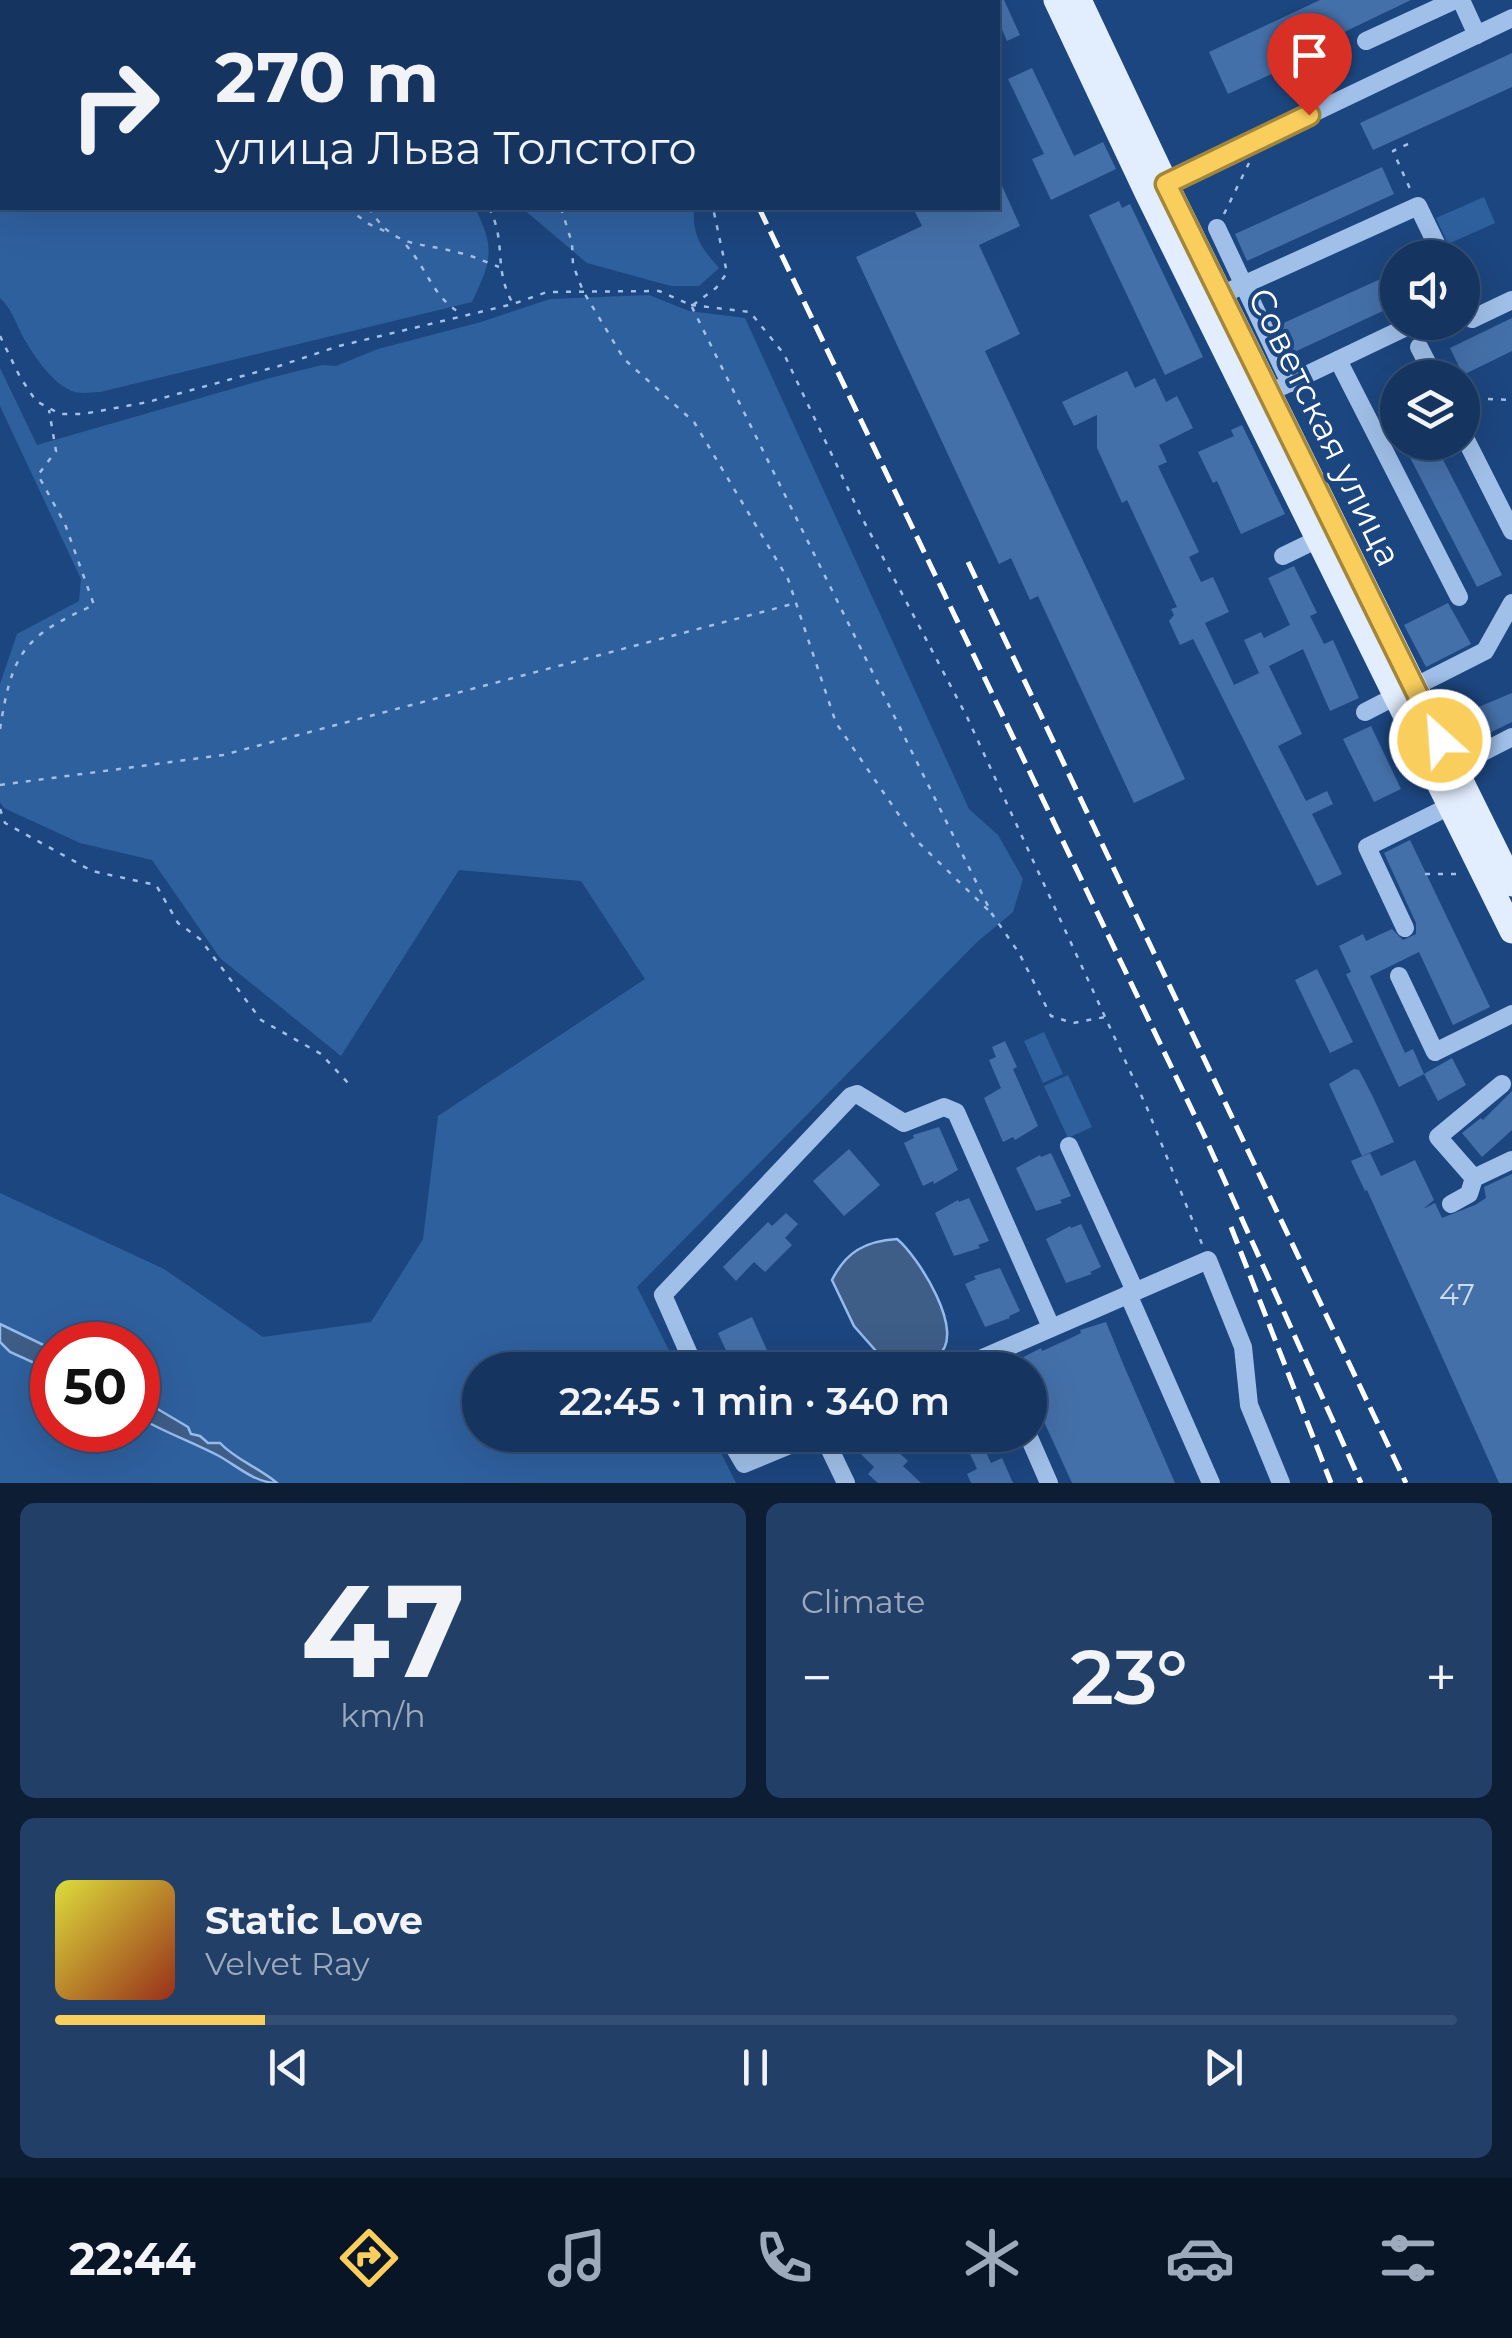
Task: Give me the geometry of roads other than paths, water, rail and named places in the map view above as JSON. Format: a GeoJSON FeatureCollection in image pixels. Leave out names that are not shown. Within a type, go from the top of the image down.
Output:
{"type":"FeatureCollection","features":[{"type":"Feature","properties":{"kind":"main road","name":"Советская улица"},"geometry":{"type":"LineString","coordinates":[[1056,0],[1156,188],[1232,290],[1279,388],[1450,806],[1512,931]]}},
{"type":"Feature","properties":{"kind":"main road","name":"Советская улица"},"geometry":{"type":"LineString","coordinates":[[1079,0],[1156,188],[1318,539],[1405,692],[1454,767],[1511,878]]}},
{"type":"Feature","properties":{"kind":"street"},"geometry":{"type":"LineString","coordinates":[[1366,41],[1458,0],[1477,35]]}},
{"type":"Feature","properties":{"kind":"street"},"geometry":{"type":"LineString","coordinates":[[1156,188],[1512,18]]}},
{"type":"Feature","properties":{"kind":"street"},"geometry":{"type":"LineString","coordinates":[[1217,228],[1232,290],[1418,206],[1434,240]]}},
{"type":"Feature","properties":{"kind":"street"},"geometry":{"type":"LineString","coordinates":[[1480,316],[1512,300]]}},
{"type":"Feature","properties":{"kind":"street"},"geometry":{"type":"LineString","coordinates":[[1279,388],[1380,340]]}},
{"type":"Feature","properties":{"kind":"street"},"geometry":{"type":"LineString","coordinates":[[1419,347],[1426,360]]}},
{"type":"Feature","properties":{"kind":"street"},"geometry":{"type":"LineString","coordinates":[[1338,360],[1460,597]]}},
{"type":"Feature","properties":{"kind":"street"},"geometry":{"type":"LineString","coordinates":[[1476,460],[1512,531]]}},
{"type":"Feature","properties":{"kind":"street"},"geometry":{"type":"LineString","coordinates":[[1283,556],[1318,539]]}},
{"type":"Feature","properties":{"kind":"street"},"geometry":{"type":"LineString","coordinates":[[1365,712],[1484,652],[1512,603]]}},
{"type":"Feature","properties":{"kind":"street"},"geometry":{"type":"LineString","coordinates":[[1454,767],[1512,738]]}},
{"type":"Feature","properties":{"kind":"street"},"geometry":{"type":"LineString","coordinates":[[1405,928],[1366,847],[1450,806]]}},
{"type":"Feature","properties":{"kind":"street"},"geometry":{"type":"LineString","coordinates":[[1399,976],[1434,1052],[1512,1014]]}},
{"type":"Feature","properties":{"kind":"street"},"geometry":{"type":"LineString","coordinates":[[1474,1178],[1438,1136],[1502,1084]]}},
{"type":"Feature","properties":{"kind":"street"},"geometry":{"type":"LineString","coordinates":[[688,1352],[664,1296],[838,1110],[858,1094],[904,1123],[944,1107],[956,1112],[1052,1328]]}},
{"type":"Feature","properties":{"kind":"street"},"geometry":{"type":"LineString","coordinates":[[1069,1146],[1211,1483]]}},
{"type":"Feature","properties":{"kind":"street"},"geometry":{"type":"LineString","coordinates":[[1474,1178],[1512,1160]]}},
{"type":"Feature","properties":{"kind":"street"},"geometry":{"type":"LineString","coordinates":[[1451,1204],[1470,1194],[1474,1178]]}},
{"type":"Feature","properties":{"kind":"street"},"geometry":{"type":"LineString","coordinates":[[1012,1352],[1052,1328],[1208,1260],[1244,1346],[1250,1405],[1281,1483]]}},
{"type":"Feature","properties":{"kind":"street"},"geometry":{"type":"LineString","coordinates":[[737,1452],[744,1464],[773,1452]]}},
{"type":"Feature","properties":{"kind":"street"},"geometry":{"type":"LineString","coordinates":[[831,1452],[846,1483]]}},
{"type":"Feature","properties":{"kind":"street"},"geometry":{"type":"LineString","coordinates":[[1035,1452],[1049,1483]]}},
{"type":"Feature","properties":{"kind":"railway"},"geometry":{"type":"LineString","coordinates":[[760,210],[1204,1135],[1361,1483]]}},
{"type":"Feature","properties":{"kind":"railway"},"geometry":{"type":"LineString","coordinates":[[968,562],[1406,1483]]}},
{"type":"Feature","properties":{"kind":"railway"},"geometry":{"type":"LineString","coordinates":[[1231,1227],[1331,1483]]}}]}
